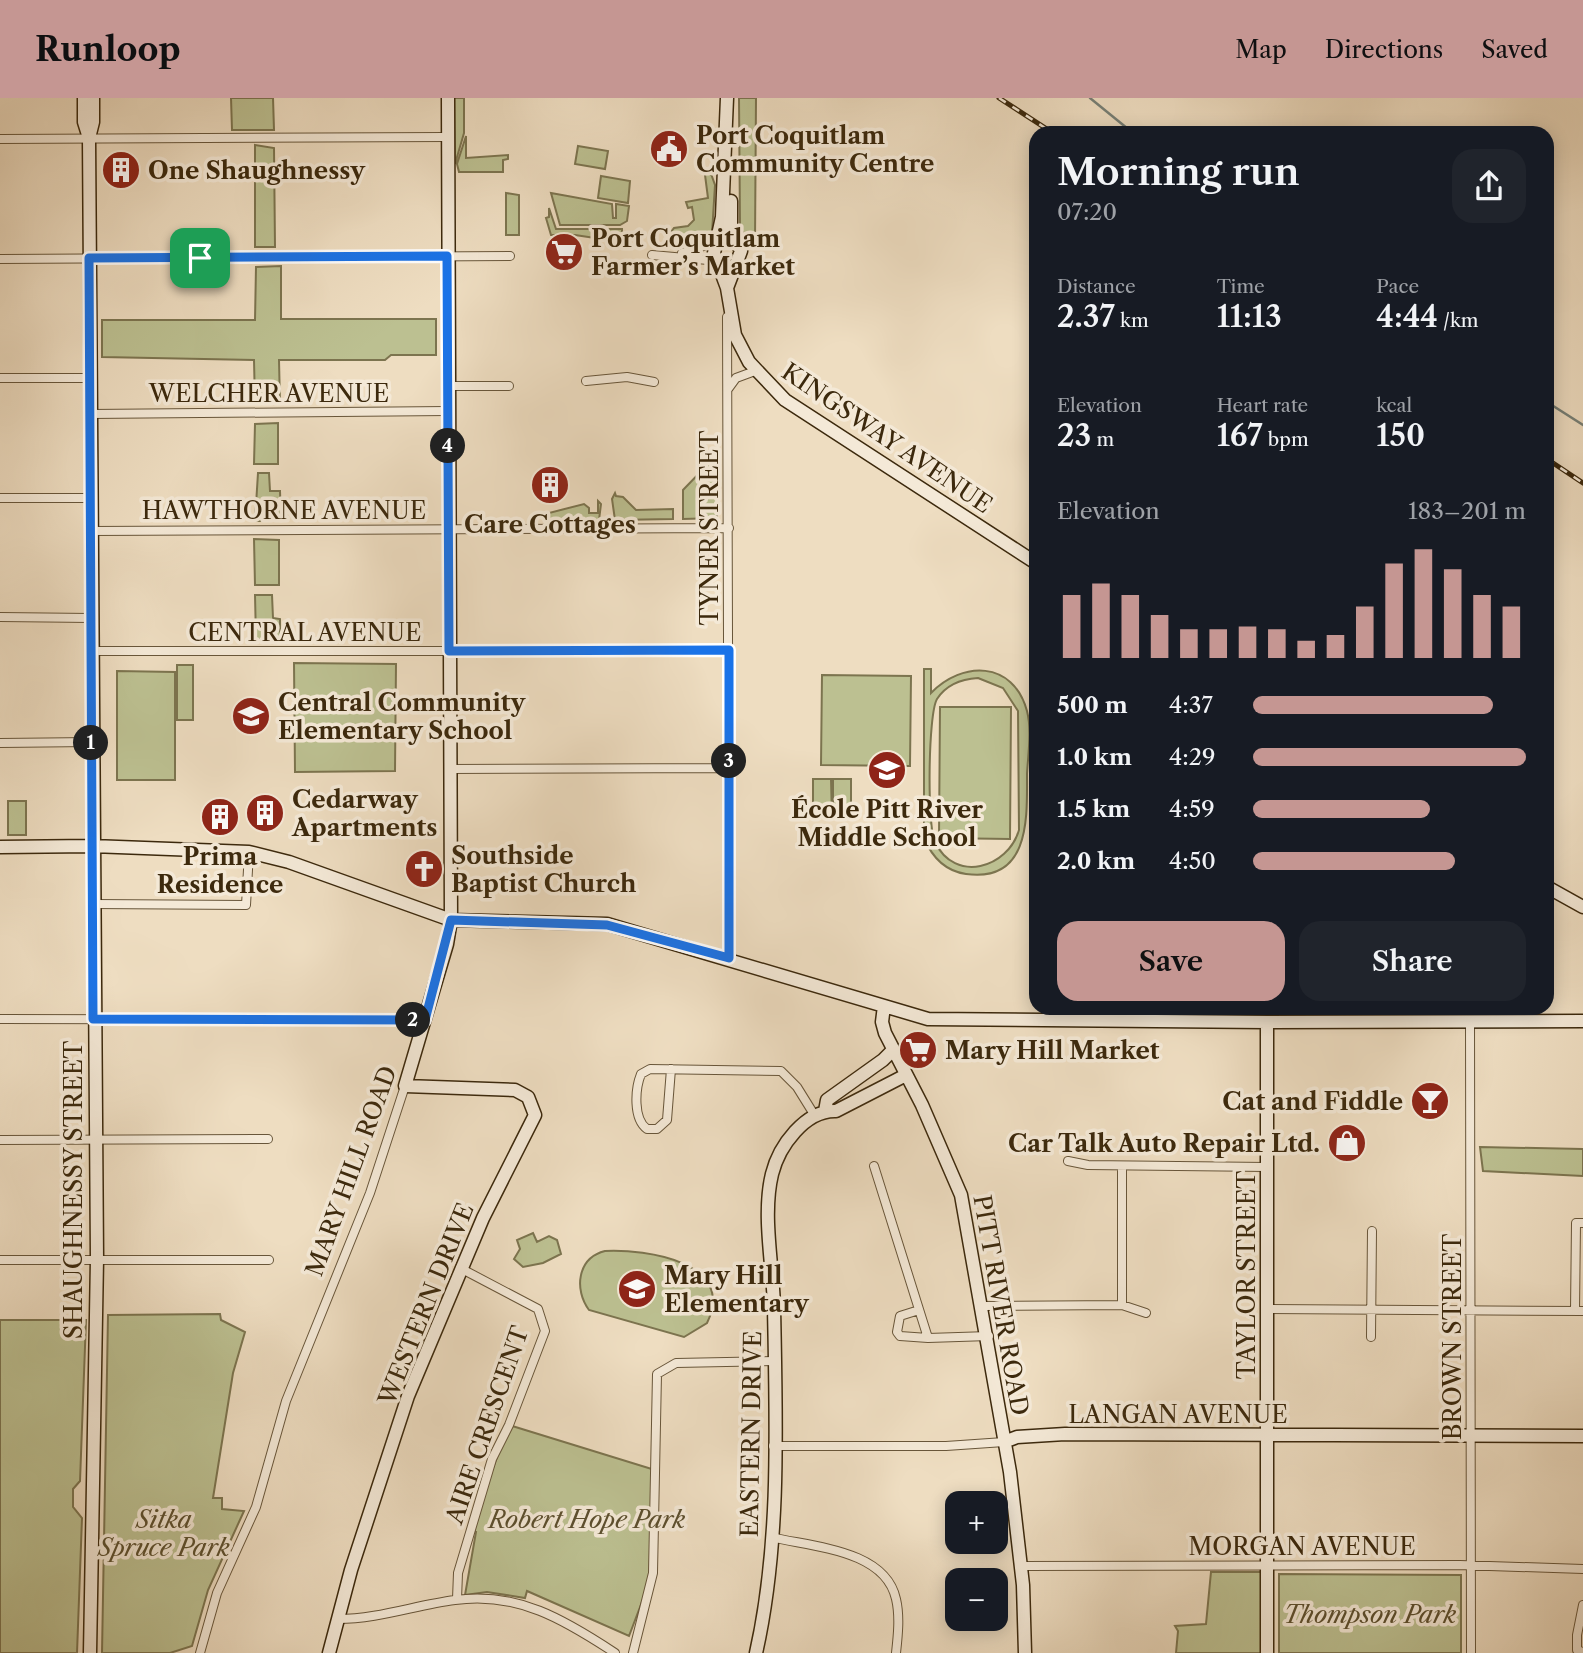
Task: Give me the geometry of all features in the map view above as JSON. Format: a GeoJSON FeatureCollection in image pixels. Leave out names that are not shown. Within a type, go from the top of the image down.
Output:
{"type":"FeatureCollection","features":[{"type":"Feature","properties":{"kind":"main road","name":"SHAUGHNESSY STREET"},"geometry":{"type":"LineString","coordinates":[[84,98],[89,138],[91,741],[97,1259],[90,1653]]}},
{"type":"Feature","properties":{"kind":"main road","name":"SHAUGHNESSY STREET"},"geometry":{"type":"LineString","coordinates":[[89,138],[93,121],[93,98]]}},
{"type":"Feature","properties":{"kind":"main road","name":"MARY HILL ROAD"},"geometry":{"type":"LineString","coordinates":[[405,1086],[451,920],[448,98]]}},
{"type":"Feature","properties":{"kind":"main road","name":"KINGSWAY AVENUE"},"geometry":{"type":"LineString","coordinates":[[727,98],[731,226],[741,251],[727,288]]}},
{"type":"Feature","properties":{"kind":"main road","name":"KINGSWAY AVENUE"},"geometry":{"type":"LineString","coordinates":[[727,145],[714,253],[727,288],[735,335],[755,370],[785,400],[1029,558]]}},
{"type":"Feature","properties":{"kind":"main road"},"geometry":{"type":"LineString","coordinates":[[717,241],[727,236],[736,239]]}},
{"type":"Feature","properties":{"kind":"main road"},"geometry":{"type":"LineString","coordinates":[[719,261],[727,264],[737,260]]}},
{"type":"Feature","properties":{"kind":"main road"},"geometry":{"type":"LineString","coordinates":[[0,847],[92,846],[249,852],[289,862],[451,920],[607,925],[729,958],[918,1017],[947,1020],[1267,1023],[1583,1021]]}},
{"type":"Feature","properties":{"kind":"main road"},"geometry":{"type":"LineString","coordinates":[[1554,891],[1583,907]]}},
{"type":"Feature","properties":{"kind":"main road","name":"PITT RIVER ROAD"},"geometry":{"type":"LineString","coordinates":[[884,1006],[882,1025],[892,1050],[961,1195],[989,1336],[1004,1442],[1021,1566],[1025,1653]]}},
{"type":"Feature","properties":{"kind":"main road","name":"TAYLOR STREET"},"geometry":{"type":"LineString","coordinates":[[1267,1023],[1267,1653]]}},
{"type":"Feature","properties":{"kind":"main road","name":"EASTERN DRIVE"},"geometry":{"type":"LineString","coordinates":[[756,1653],[771,1536],[774,1446],[775,1361],[769,1214],[771,1177],[784,1146],[820,1113],[827,1100],[883,1060],[892,1050]]}},
{"type":"Feature","properties":{"kind":"main road","name":"EASTERN DRIVE"},"geometry":{"type":"LineString","coordinates":[[820,1113],[836,1111],[906,1076]]}},
{"type":"Feature","properties":{"kind":"main road","name":"WESTERN DRIVE"},"geometry":{"type":"LineString","coordinates":[[329,1653],[408,1396],[492,1197],[532,1124],[534,1106],[528,1097],[515,1090],[405,1086]]}},
{"type":"Feature","properties":{"kind":"main road","name":"LANGAN AVENUE"},"geometry":{"type":"LineString","coordinates":[[1004,1442],[1017,1437],[1065,1434],[1583,1436]]}},
{"type":"Feature","properties":{"kind":"street"},"geometry":{"type":"LineString","coordinates":[[0,138],[447,137]]}},
{"type":"Feature","properties":{"kind":"street"},"geometry":{"type":"LineString","coordinates":[[676,255],[717,241]]}},
{"type":"Feature","properties":{"kind":"street"},"geometry":{"type":"LineString","coordinates":[[652,254],[719,261]]}},
{"type":"Feature","properties":{"kind":"street"},"geometry":{"type":"LineString","coordinates":[[0,259],[510,256]]}},
{"type":"Feature","properties":{"kind":"street","name":"TYNER STREET"},"geometry":{"type":"LineString","coordinates":[[727,288],[729,958]]}},
{"type":"Feature","properties":{"kind":"street"},"geometry":{"type":"LineString","coordinates":[[728,392],[736,378],[755,370]]}},
{"type":"Feature","properties":{"kind":"street"},"geometry":{"type":"LineString","coordinates":[[0,378],[90,377]]}},
{"type":"Feature","properties":{"kind":"street"},"geometry":{"type":"LineString","coordinates":[[586,381],[627,377],[654,382]]}},
{"type":"Feature","properties":{"kind":"street"},"geometry":{"type":"LineString","coordinates":[[447,386],[509,386]]}},
{"type":"Feature","properties":{"kind":"street","name":"WELCHER AVENUE"},"geometry":{"type":"LineString","coordinates":[[90,414],[448,411]]}},
{"type":"Feature","properties":{"kind":"street"},"geometry":{"type":"LineString","coordinates":[[0,498],[90,498]]}},
{"type":"Feature","properties":{"kind":"street","name":"HAWTHORNE AVENUE"},"geometry":{"type":"LineString","coordinates":[[90,531],[729,528]]}},
{"type":"Feature","properties":{"kind":"street"},"geometry":{"type":"LineString","coordinates":[[0,618],[91,618]]}},
{"type":"Feature","properties":{"kind":"street","name":"CENTRAL AVENUE"},"geometry":{"type":"LineString","coordinates":[[91,651],[729,650]]}},
{"type":"Feature","properties":{"kind":"street"},"geometry":{"type":"LineString","coordinates":[[0,743],[91,741]]}},
{"type":"Feature","properties":{"kind":"street"},"geometry":{"type":"LineString","coordinates":[[449,769],[729,768]]}},
{"type":"Feature","properties":{"kind":"street"},"geometry":{"type":"LineString","coordinates":[[93,904],[246,905],[249,852]]}},
{"type":"Feature","properties":{"kind":"street"},"geometry":{"type":"LineString","coordinates":[[0,1019],[425,1020]]}},
{"type":"Feature","properties":{"kind":"street","name":"BROWN STREET"},"geometry":{"type":"LineString","coordinates":[[1470,1021],[1471,1653]]}},
{"type":"Feature","properties":{"kind":"street"},"geometry":{"type":"LineString","coordinates":[[671,1069],[667,1120],[662,1127],[647,1129],[638,1115],[639,1079],[650,1069],[671,1069],[782,1071],[820,1113]]}},
{"type":"Feature","properties":{"kind":"street","name":"MARY HILL ROAD"},"geometry":{"type":"LineString","coordinates":[[200,1653],[217,1593],[256,1507],[286,1401],[370,1193],[405,1086]]}},
{"type":"Feature","properties":{"kind":"street"},"geometry":{"type":"LineString","coordinates":[[0,1140],[268,1139]]}},
{"type":"Feature","properties":{"kind":"street"},"geometry":{"type":"LineString","coordinates":[[1068,1161],[1088,1165],[1267,1167]]}},
{"type":"Feature","properties":{"kind":"street"},"geometry":{"type":"LineString","coordinates":[[874,1166],[928,1338]]}},
{"type":"Feature","properties":{"kind":"street"},"geometry":{"type":"LineString","coordinates":[[1122,1166],[1122,1306]]}},
{"type":"Feature","properties":{"kind":"street"},"geometry":{"type":"LineString","coordinates":[[1268,1309],[1579,1311],[1576,1223],[1583,1223]]}},
{"type":"Feature","properties":{"kind":"street"},"geometry":{"type":"LineString","coordinates":[[1371,1337],[1372,1231]]}},
{"type":"Feature","properties":{"kind":"street"},"geometry":{"type":"LineString","coordinates":[[0,1260],[269,1260]]}},
{"type":"Feature","properties":{"kind":"street","name":"AIRE CRESCENT"},"geometry":{"type":"LineString","coordinates":[[457,1600],[458,1573],[492,1459],[509,1425],[545,1331],[538,1309],[460,1268]]}},
{"type":"Feature","properties":{"kind":"street"},"geometry":{"type":"LineString","coordinates":[[983,1306],[1122,1306],[1146,1313]]}},
{"type":"Feature","properties":{"kind":"street"},"geometry":{"type":"LineString","coordinates":[[919,1310],[900,1316],[897,1332],[900,1336],[989,1336]]}},
{"type":"Feature","properties":{"kind":"street"},"geometry":{"type":"LineString","coordinates":[[633,1653],[653,1573],[657,1374],[676,1363],[775,1361]]}},
{"type":"Feature","properties":{"kind":"street","name":"LANGAN AVENUE"},"geometry":{"type":"LineString","coordinates":[[774,1446],[957,1446],[1004,1442]]}},
{"type":"Feature","properties":{"kind":"street"},"geometry":{"type":"LineString","coordinates":[[771,1536],[846,1554],[882,1573],[896,1597],[896,1653]]}},
{"type":"Feature","properties":{"kind":"street","name":"MORGAN AVENUE"},"geometry":{"type":"LineString","coordinates":[[1021,1566],[1583,1569]]}},
{"type":"Feature","properties":{"kind":"street"},"geometry":{"type":"LineString","coordinates":[[338,1619],[358,1619],[457,1600],[496,1598],[528,1604],[580,1630],[615,1653]]}},
{"type":"Feature","properties":{"kind":"street"},"geometry":{"type":"LineString","coordinates":[[1583,1605],[1577,1650],[1583,1652]]}},
{"type":"Feature","properties":{"kind":"green space"},"geometry":{"type":"Polygon","coordinates":[[[231,98],[273,98],[274,130],[232,130],[231,98]]]}},
{"type":"Feature","properties":{"kind":"green space"},"geometry":{"type":"Polygon","coordinates":[[[454,98],[464,98],[464,133],[455,164],[454,98]]]}},
{"type":"Feature","properties":{"kind":"green space"},"geometry":{"type":"Polygon","coordinates":[[[739,98],[756,98],[755,242],[745,236],[740,227],[739,98]]]}},
{"type":"Feature","properties":{"kind":"green space"},"geometry":{"type":"Polygon","coordinates":[[[466,136],[466,158],[508,155],[508,159],[503,160],[503,172],[459,172],[457,164],[466,136]]]}},
{"type":"Feature","properties":{"kind":"green space"},"geometry":{"type":"Polygon","coordinates":[[[255,145],[274,148],[275,247],[255,247],[255,145]]]}},
{"type":"Feature","properties":{"kind":"green space"},"geometry":{"type":"Polygon","coordinates":[[[578,146],[608,151],[605,169],[575,164],[578,146]]]}},
{"type":"Feature","properties":{"kind":"green space"},"geometry":{"type":"Polygon","coordinates":[[[710,171],[715,185],[712,233],[703,240],[669,241],[666,239],[674,228],[688,226],[694,220],[692,207],[688,208],[686,202],[708,198],[705,175],[710,171]]]}},
{"type":"Feature","properties":{"kind":"green space"},"geometry":{"type":"Polygon","coordinates":[[[601,176],[630,181],[628,203],[598,198],[601,176]]]}},
{"type":"Feature","properties":{"kind":"green space"},"geometry":{"type":"Polygon","coordinates":[[[506,193],[519,195],[519,235],[506,235],[506,193]]]}},
{"type":"Feature","properties":{"kind":"green space"},"geometry":{"type":"Polygon","coordinates":[[[551,193],[612,204],[613,218],[616,218],[616,204],[629,206],[627,221],[620,225],[560,225],[551,193]]]}},
{"type":"Feature","properties":{"kind":"green space"},"geometry":{"type":"Polygon","coordinates":[[[549,208],[556,229],[622,229],[622,242],[575,235],[551,235],[546,218],[549,217],[549,208]]]}},
{"type":"Feature","properties":{"kind":"green space"},"geometry":{"type":"Polygon","coordinates":[[[281,266],[281,319],[436,319],[436,355],[391,355],[385,360],[279,360],[280,404],[255,404],[254,360],[102,357],[102,320],[255,320],[256,267],[281,266]]]}},
{"type":"Feature","properties":{"kind":"green space"},"geometry":{"type":"Polygon","coordinates":[[[278,423],[278,464],[254,464],[255,424],[278,423]]]}},
{"type":"Feature","properties":{"kind":"green space"},"geometry":{"type":"Polygon","coordinates":[[[709,463],[717,464],[717,518],[683,519],[683,490],[709,463]]]}},
{"type":"Feature","properties":{"kind":"green space"},"geometry":{"type":"Polygon","coordinates":[[[258,473],[269,473],[270,491],[280,491],[281,521],[255,521],[258,473]]]}},
{"type":"Feature","properties":{"kind":"green space"},"geometry":{"type":"Polygon","coordinates":[[[615,493],[636,510],[673,509],[673,519],[615,520],[612,499],[615,493]]]}},
{"type":"Feature","properties":{"kind":"green space"},"geometry":{"type":"Polygon","coordinates":[[[598,501],[601,504],[599,520],[549,520],[545,514],[584,504],[589,508],[589,513],[598,513],[598,501]]]}},
{"type":"Feature","properties":{"kind":"green space"},"geometry":{"type":"Polygon","coordinates":[[[254,539],[279,540],[279,585],[255,585],[254,539]]]}},
{"type":"Feature","properties":{"kind":"green space"},"geometry":{"type":"Polygon","coordinates":[[[255,595],[272,595],[273,618],[280,619],[280,639],[256,639],[255,595]]]}},
{"type":"Feature","properties":{"kind":"green space"},"geometry":{"type":"Polygon","coordinates":[[[294,663],[396,664],[395,771],[295,772],[294,663]]]}},
{"type":"Feature","properties":{"kind":"green space"},"geometry":{"type":"Polygon","coordinates":[[[177,665],[193,665],[193,720],[177,720],[177,665]]]}},
{"type":"Feature","properties":{"kind":"green space"},"geometry":{"type":"Polygon","coordinates":[[[924,669],[931,669],[931,693],[943,682],[971,671],[999,674],[1020,694],[1028,718],[1027,809],[1021,843],[1014,857],[1003,868],[987,874],[966,874],[952,870],[940,862],[924,838],[924,669]],[[978,678],[960,681],[941,694],[934,709],[930,771],[932,832],[944,855],[967,867],[993,862],[1013,843],[1019,830],[1018,711],[1003,688],[978,678]]]}},
{"type":"Feature","properties":{"kind":"green space"},"geometry":{"type":"Polygon","coordinates":[[[117,671],[175,672],[175,780],[117,780],[117,671]]]}},
{"type":"Feature","properties":{"kind":"green space"},"geometry":{"type":"Polygon","coordinates":[[[822,675],[911,676],[910,766],[821,765],[822,675]]]}},
{"type":"Feature","properties":{"kind":"green space"},"geometry":{"type":"Polygon","coordinates":[[[940,707],[1011,707],[1010,839],[939,838],[940,707]]]}},
{"type":"Feature","properties":{"kind":"green space"},"geometry":{"type":"Polygon","coordinates":[[[813,779],[831,779],[832,818],[813,818],[813,779]]]}},
{"type":"Feature","properties":{"kind":"green space"},"geometry":{"type":"Polygon","coordinates":[[[833,779],[851,779],[851,818],[833,818],[833,779]]]}},
{"type":"Feature","properties":{"kind":"green space"},"geometry":{"type":"Polygon","coordinates":[[[8,801],[26,801],[26,835],[8,835],[8,801]]]}},
{"type":"Feature","properties":{"kind":"green space"},"geometry":{"type":"Polygon","coordinates":[[[1480,1147],[1583,1149],[1583,1176],[1483,1171],[1480,1147]]]}},
{"type":"Feature","properties":{"kind":"green space"},"geometry":{"type":"Polygon","coordinates":[[[533,1233],[537,1242],[549,1236],[557,1240],[561,1254],[543,1263],[523,1267],[514,1259],[520,1249],[517,1240],[533,1233]]]}},
{"type":"Feature","properties":{"kind":"green space"},"geometry":{"type":"Polygon","coordinates":[[[605,1251],[663,1257],[683,1263],[699,1273],[709,1286],[713,1302],[707,1323],[684,1337],[589,1310],[581,1293],[581,1276],[589,1260],[605,1251]]]}},
{"type":"Feature","properties":{"kind":"green space","name":"Sitka Spruce Park"},"geometry":{"type":"Polygon","coordinates":[[[220,1314],[221,1320],[245,1332],[233,1373],[213,1498],[222,1498],[222,1509],[244,1511],[208,1590],[192,1646],[170,1653],[102,1653],[108,1315],[220,1314]]]}},
{"type":"Feature","properties":{"kind":"green space"},"geometry":{"type":"Polygon","coordinates":[[[0,1320],[86,1320],[80,1481],[73,1489],[73,1507],[82,1518],[77,1653],[0,1653],[0,1320]]]}},
{"type":"Feature","properties":{"kind":"green space","name":"Robert Hope Park"},"geometry":{"type":"Polygon","coordinates":[[[509,1425],[655,1470],[653,1573],[629,1636],[527,1591],[525,1598],[487,1592],[465,1595],[476,1532],[470,1530],[509,1425]]]}},
{"type":"Feature","properties":{"kind":"green space"},"geometry":{"type":"Polygon","coordinates":[[[1211,1572],[1261,1572],[1261,1653],[1176,1653],[1178,1631],[1175,1626],[1206,1624],[1211,1572]]]}},
{"type":"Feature","properties":{"kind":"green space","name":"Thompson Park"},"geometry":{"type":"Polygon","coordinates":[[[1279,1574],[1461,1575],[1461,1653],[1279,1653],[1279,1574]]]}},
{"type":"Feature","properties":{"kind":"waterway"},"geometry":{"type":"LineString","coordinates":[[1090,98],[1124,126]]}},
{"type":"Feature","properties":{"kind":"waterway"},"geometry":{"type":"LineString","coordinates":[[1554,406],[1583,425]]}},
{"type":"Feature","properties":{"kind":"railway"},"geometry":{"type":"LineString","coordinates":[[999,98],[1042,126]]}},
{"type":"Feature","properties":{"kind":"railway"},"geometry":{"type":"LineString","coordinates":[[1554,464],[1583,483]]}},
{"type":"Feature","properties":{"kind":"place","name":"Port Coquitlam Community Centre"},"geometry":{"type":"Point","coordinates":[669,149]}},
{"type":"Feature","properties":{"kind":"place","name":"One Shaughnessy"},"geometry":{"type":"Point","coordinates":[121,170]}},
{"type":"Feature","properties":{"kind":"place","name":"Port Coquitlam Farmer’s Market"},"geometry":{"type":"Point","coordinates":[564,252]}},
{"type":"Feature","properties":{"kind":"place","name":"Care Cottages"},"geometry":{"type":"Point","coordinates":[550,485]}},
{"type":"Feature","properties":{"kind":"place","name":"Central Community Elementary School"},"geometry":{"type":"Point","coordinates":[251,716]}},
{"type":"Feature","properties":{"kind":"place","name":"École Pitt River Middle School"},"geometry":{"type":"Point","coordinates":[887,770]}},
{"type":"Feature","properties":{"kind":"place","name":"Cedarway Apartments"},"geometry":{"type":"Point","coordinates":[265,813]}},
{"type":"Feature","properties":{"kind":"place","name":"Prima Residence"},"geometry":{"type":"Point","coordinates":[220,817]}},
{"type":"Feature","properties":{"kind":"place","name":"Southside Baptist Church"},"geometry":{"type":"Point","coordinates":[424,869]}},
{"type":"Feature","properties":{"kind":"place","name":"Mary Hill Market"},"geometry":{"type":"Point","coordinates":[918,1050]}},
{"type":"Feature","properties":{"kind":"place","name":"Cat and Fiddle"},"geometry":{"type":"Point","coordinates":[1430,1101]}},
{"type":"Feature","properties":{"kind":"place","name":"Car Talk Auto Repair Ltd."},"geometry":{"type":"Point","coordinates":[1347,1143]}},
{"type":"Feature","properties":{"kind":"place","name":"Mary Hill Elementary"},"geometry":{"type":"Point","coordinates":[637,1289]}},
{"type":"Feature","properties":{"kind":"route"},"geometry":{"type":"LineString","coordinates":[[447,256],[449,651],[729,650],[729,958],[607,925],[451,920],[447,944],[425,1020],[93,1019],[89,258],[200,258],[447,256]]}}]}
